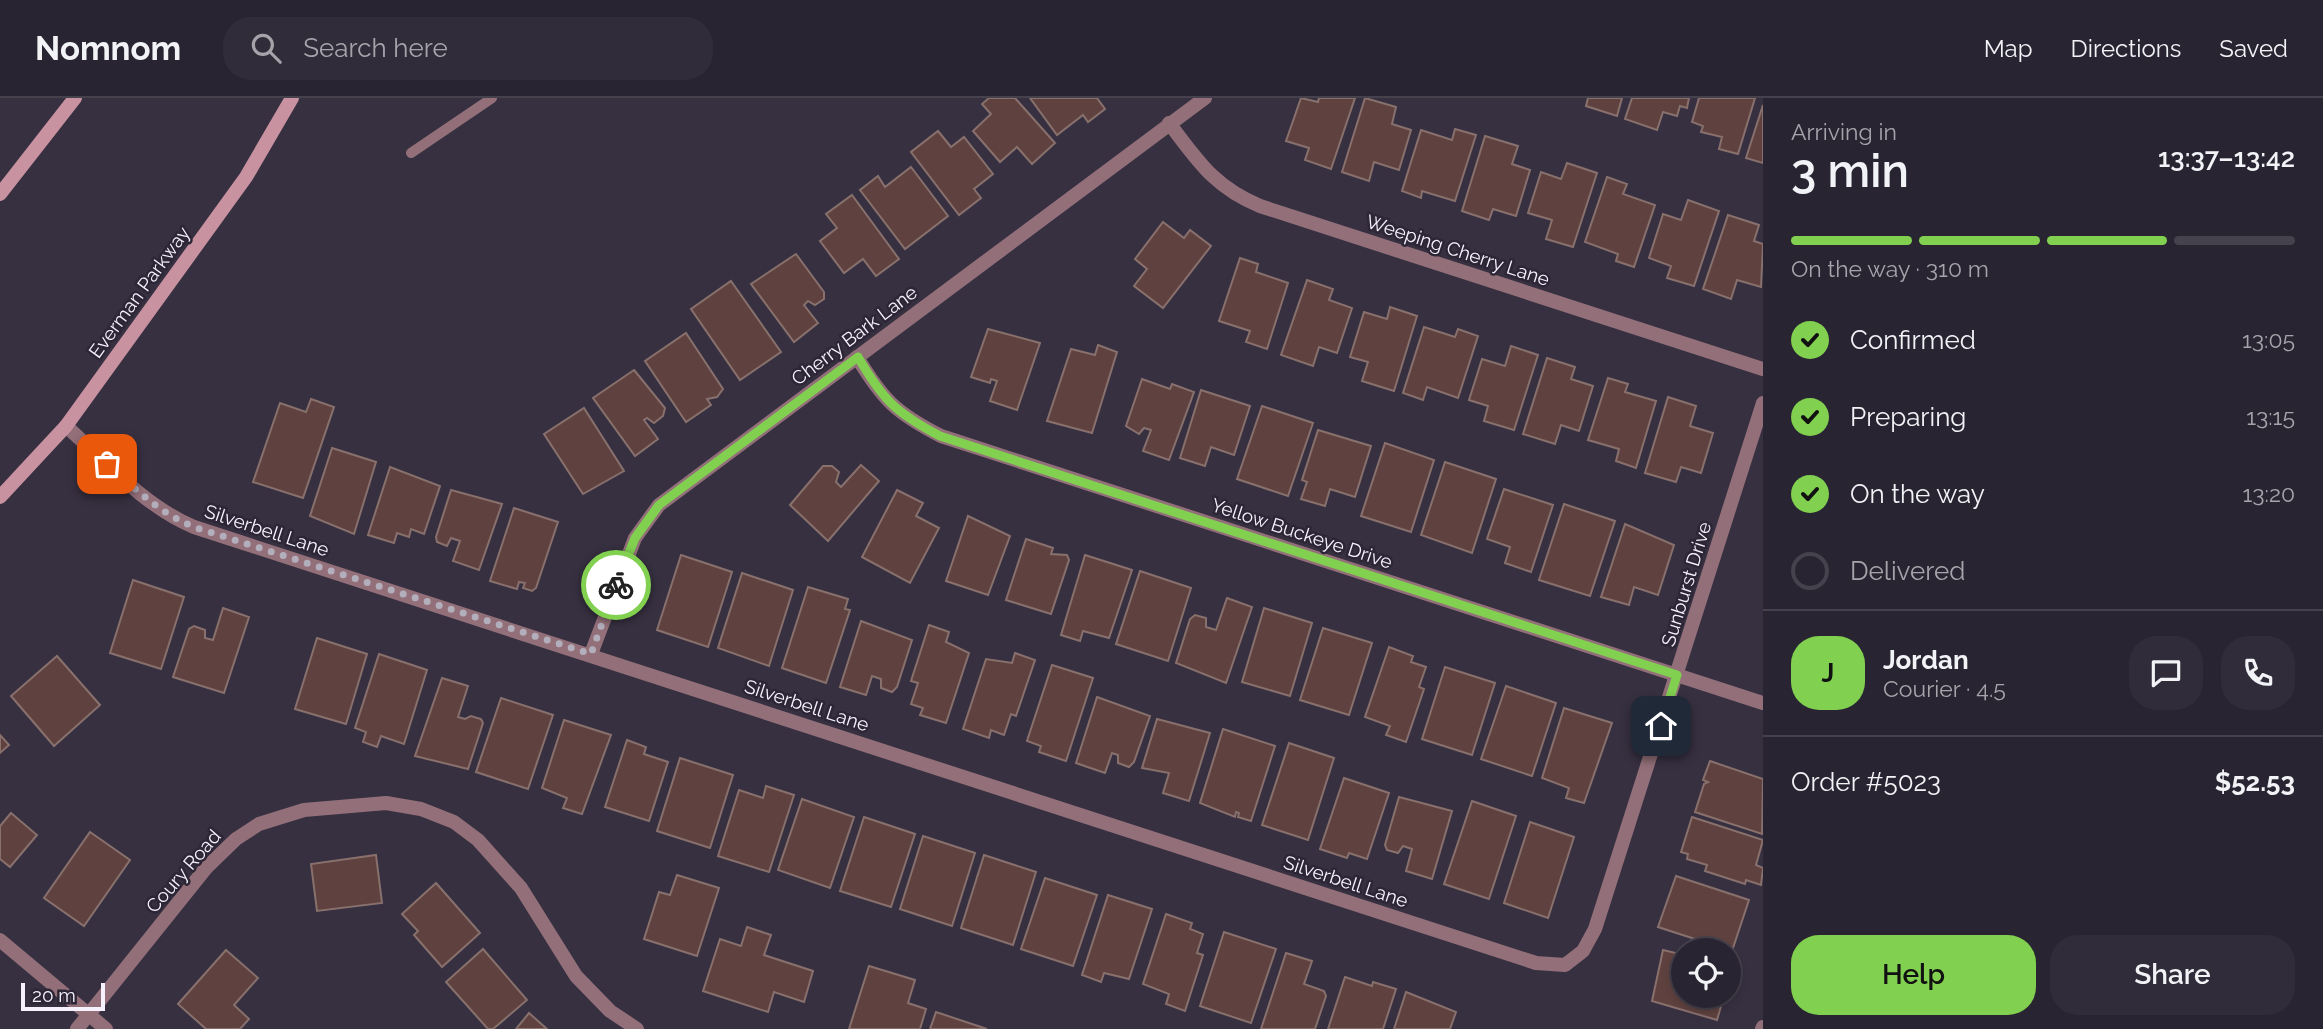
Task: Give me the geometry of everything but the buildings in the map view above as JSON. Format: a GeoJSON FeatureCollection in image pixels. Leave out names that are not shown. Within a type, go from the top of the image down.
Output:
{"type":"FeatureCollection","features":[{"type":"Feature","properties":{"kind":"main road"},"geometry":{"type":"LineString","coordinates":[[0,194],[75,98]]}},
{"type":"Feature","properties":{"kind":"main road","name":"Everman Parkway"},"geometry":{"type":"LineString","coordinates":[[0,497],[66,426],[246,177],[292,98]]}},
{"type":"Feature","properties":{"kind":"street","name":"Cherry Bark Lane"},"geometry":{"type":"LineString","coordinates":[[591,654],[635,538],[659,505],[1169,122],[1205,98]]}},
{"type":"Feature","properties":{"kind":"street","name":"Weeping Cherry Lane"},"geometry":{"type":"LineString","coordinates":[[1169,122],[1206,172],[1222,186],[1250,202],[1763,369]]}},
{"type":"Feature","properties":{"kind":"street","name":"Yellow Buckeye Drive"},"geometry":{"type":"LineString","coordinates":[[858,357],[877,390],[903,416],[940,436],[1763,703]]}},
{"type":"Feature","properties":{"kind":"street","name":"Sunburst Drive"},"geometry":{"type":"LineString","coordinates":[[1565,965],[1583,951],[1595,929],[1763,404]]}},
{"type":"Feature","properties":{"kind":"street","name":"Silverbell Lane"},"geometry":{"type":"LineString","coordinates":[[66,426],[149,502],[174,519],[1536,963],[1565,965]]}},
{"type":"Feature","properties":{"kind":"street","name":"Coury Road"},"geometry":{"type":"LineString","coordinates":[[77,1029],[206,868],[236,839],[259,824],[304,810],[386,803],[421,809],[454,822],[478,840],[521,888],[576,976],[610,1011],[637,1029]]}},
{"type":"Feature","properties":{"kind":"street"},"geometry":{"type":"LineString","coordinates":[[0,940],[106,1029]]}},
{"type":"Feature","properties":{"kind":"lane"},"geometry":{"type":"LineString","coordinates":[[411,153],[492,98]]}},
{"type":"Feature","properties":{"kind":"way so far"},"geometry":{"type":"LineString","coordinates":[[107,464],[149,502],[174,519],[194,527],[591,654],[616,585]]}},
{"type":"Feature","properties":{"kind":"route"},"geometry":{"type":"LineString","coordinates":[[616,585],[635,538],[659,505],[858,357],[877,390],[903,416],[940,436],[1677,675],[1661,726]]}}]}
